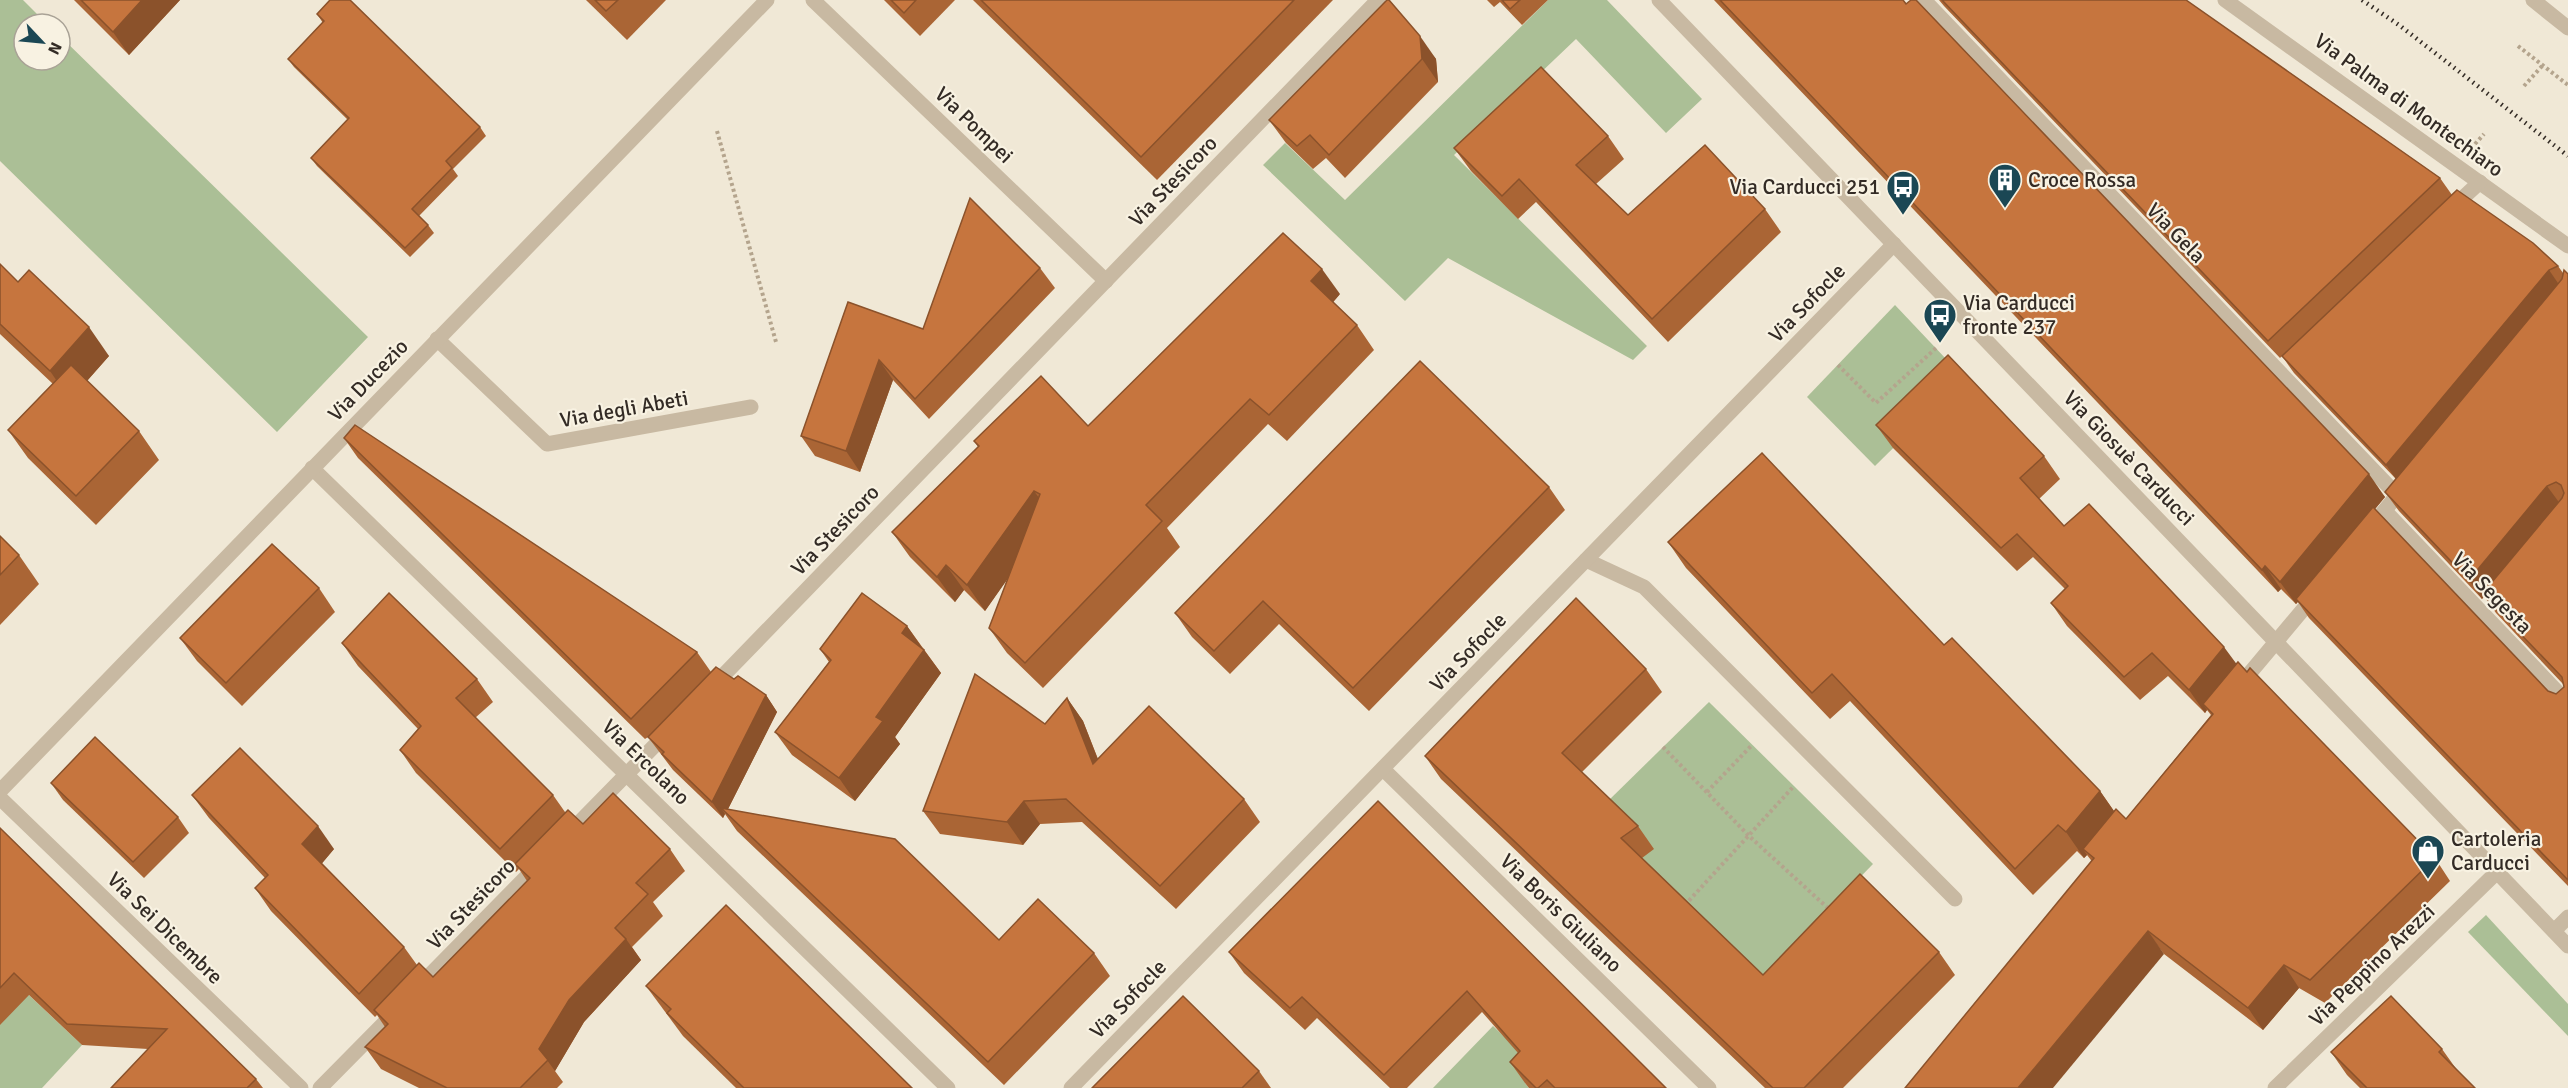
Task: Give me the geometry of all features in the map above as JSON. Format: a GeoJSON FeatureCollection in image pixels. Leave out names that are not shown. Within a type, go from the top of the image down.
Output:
{"type":"FeatureCollection","features":[{"type":"Feature","properties":{"kind":"street","name":"Via Ducezio"},"geometry":{"type":"LineString","coordinates":[[0,791],[767,0]]}},
{"type":"Feature","properties":{"kind":"street","name":"Via Pompei"},"geometry":{"type":"LineString","coordinates":[[813,0],[1106,281]]}},
{"type":"Feature","properties":{"kind":"street","name":"Via Stesicoro"},"geometry":{"type":"LineString","coordinates":[[702,697],[1378,0]]}},
{"type":"Feature","properties":{"kind":"street","name":"Via Giosuè Carducci"},"geometry":{"type":"LineString","coordinates":[[1659,0],[2568,946]]}},
{"type":"Feature","properties":{"kind":"street","name":"Via Gela"},"geometry":{"type":"LineString","coordinates":[[1924,0],[2284,368],[2397,495]]}},
{"type":"Feature","properties":{"kind":"street","name":"Via Palma di Montechiaro"},"geometry":{"type":"LineString","coordinates":[[2225,0],[2568,246]]}},
{"type":"Feature","properties":{"kind":"street"},"geometry":{"type":"LineString","coordinates":[[2533,0],[2568,28]]}},
{"type":"Feature","properties":{"kind":"street"},"geometry":{"type":"LineString","coordinates":[[2438,221],[2480,182]]}},
{"type":"Feature","properties":{"kind":"street","name":"Via Sofocle"},"geometry":{"type":"LineString","coordinates":[[1071,1088],[1894,244]]}},
{"type":"Feature","properties":{"kind":"street","name":"Via degli Abeti"},"geometry":{"type":"LineString","coordinates":[[437,339],[547,444],[751,407]]}},
{"type":"Feature","properties":{"kind":"street","name":"Via Ercolano"},"geometry":{"type":"LineString","coordinates":[[312,468],[948,1088]]}},
{"type":"Feature","properties":{"kind":"street"},"geometry":{"type":"LineString","coordinates":[[2356,546],[2412,477]]}},
{"type":"Feature","properties":{"kind":"street","name":"Via Segesta"},"geometry":{"type":"LineString","coordinates":[[2385,511],[2486,609],[2568,703]]}},
{"type":"Feature","properties":{"kind":"street"},"geometry":{"type":"LineString","coordinates":[[1586,560],[1644,587],[1955,899]]}},
{"type":"Feature","properties":{"kind":"street"},"geometry":{"type":"LineString","coordinates":[[2231,696],[2327,581]]}},
{"type":"Feature","properties":{"kind":"street","name":"Via Stesicoro"},"geometry":{"type":"LineString","coordinates":[[320,1088],[677,723]]}},
{"type":"Feature","properties":{"kind":"street","name":"Via Boris Giuliano"},"geometry":{"type":"LineString","coordinates":[[1383,769],[1709,1088]]}},
{"type":"Feature","properties":{"kind":"street","name":"Via Sei Dicembre"},"geometry":{"type":"LineString","coordinates":[[0,798],[301,1088]]}},
{"type":"Feature","properties":{"kind":"street","name":"Via Peppino Arezzi"},"geometry":{"type":"LineString","coordinates":[[2276,1088],[2497,872]]}},
{"type":"Feature","properties":{"kind":"street"},"geometry":{"type":"LineString","coordinates":[[2554,931],[2568,917]]}},
{"type":"Feature","properties":{"kind":"path"},"geometry":{"type":"LineString","coordinates":[[2518,46],[2568,85]]}},
{"type":"Feature","properties":{"kind":"path"},"geometry":{"type":"LineString","coordinates":[[2524,86],[2543,65]]}},
{"type":"Feature","properties":{"kind":"path"},"geometry":{"type":"LineString","coordinates":[[717,131],[776,342]]}},
{"type":"Feature","properties":{"kind":"path"},"geometry":{"type":"LineString","coordinates":[[1838,365],[1876,403],[1936,348]]}},
{"type":"Feature","properties":{"kind":"path"},"geometry":{"type":"LineString","coordinates":[[1707,792],[1752,745]]}},
{"type":"Feature","properties":{"kind":"path"},"geometry":{"type":"LineString","coordinates":[[1663,747],[1749,836],[1830,910]]}},
{"type":"Feature","properties":{"kind":"path"},"geometry":{"type":"LineString","coordinates":[[1684,906],[1794,786]]}},
{"type":"Feature","properties":{"kind":"green space"},"geometry":{"type":"Polygon","coordinates":[[[0,0],[23,0],[35,12],[12,12],[12,72],[72,72],[72,48],[368,337],[277,432],[0,161],[0,0]]]}},
{"type":"Feature","properties":{"kind":"green space"},"geometry":{"type":"Polygon","coordinates":[[[1548,0],[1607,0],[1702,99],[1666,133],[1576,39],[1454,155],[1647,346],[1633,360],[1448,258],[1405,301],[1263,165],[1285,143],[1345,200],[1548,0]]]}},
{"type":"Feature","properties":{"kind":"green space"},"geometry":{"type":"Polygon","coordinates":[[[1895,305],[1964,378],[1875,466],[1807,397],[1895,305]]]}},
{"type":"Feature","properties":{"kind":"green space"},"geometry":{"type":"Polygon","coordinates":[[[1709,702],[1873,864],[1760,980],[1638,861],[1606,803],[1709,702]]]}},
{"type":"Feature","properties":{"kind":"green space"},"geometry":{"type":"Polygon","coordinates":[[[2486,915],[2568,1004],[2568,1036],[2468,932],[2486,915]]]}},
{"type":"Feature","properties":{"kind":"green space"},"geometry":{"type":"Polygon","coordinates":[[[14,981],[82,1045],[42,1088],[0,1088],[0,996],[14,981]]]}},
{"type":"Feature","properties":{"kind":"green space"},"geometry":{"type":"Polygon","coordinates":[[[1493,1026],[1538,1069],[1525,1083],[1529,1088],[1433,1088],[1493,1026]]]}},
{"type":"Feature","properties":{"kind":"building"},"geometry":{"type":"Polygon","coordinates":[[[81,0],[142,0],[113,32],[81,0]]]}},
{"type":"Feature","properties":{"kind":"building"},"geometry":{"type":"Polygon","coordinates":[[[330,0],[350,0],[480,127],[446,161],[452,168],[412,209],[428,225],[405,248],[311,158],[349,118],[288,59],[324,21],[317,14],[330,0]]]}},
{"type":"Feature","properties":{"kind":"building"},"geometry":{"type":"Polygon","coordinates":[[[595,0],[618,0],[606,11],[595,0]]]}},
{"type":"Feature","properties":{"kind":"building"},"geometry":{"type":"Polygon","coordinates":[[[891,0],[916,0],[904,13],[891,0]]]}},
{"type":"Feature","properties":{"kind":"building"},"geometry":{"type":"Polygon","coordinates":[[[981,0],[1294,0],[1141,157],[981,0]]]}},
{"type":"Feature","properties":{"kind":"building"},"geometry":{"type":"Polygon","coordinates":[[[1387,0],[1420,36],[1422,59],[1329,155],[1310,135],[1297,146],[1269,120],[1387,0]]]}},
{"type":"Feature","properties":{"kind":"building"},"geometry":{"type":"Polygon","coordinates":[[[1502,0],[1520,0],[1510,9],[1502,0]]]}},
{"type":"Feature","properties":{"kind":"building"},"geometry":{"type":"Polygon","coordinates":[[[1720,0],[1903,0],[1906,4],[1911,0],[1916,0],[2369,474],[2280,582],[2265,566],[2262,570],[1720,0]]]}},
{"type":"Feature","properties":{"kind":"building"},"geometry":{"type":"Polygon","coordinates":[[[1942,0],[2186,0],[2440,178],[2268,341],[1942,0]]]}},
{"type":"Feature","properties":{"kind":"building"},"geometry":{"type":"Polygon","coordinates":[[[1541,67],[1608,136],[1576,165],[1628,215],[1705,145],[1765,209],[1652,319],[1519,179],[1502,196],[1454,148],[1541,67]]]}},
{"type":"Feature","properties":{"kind":"building"},"geometry":{"type":"Polygon","coordinates":[[[2457,190],[2533,243],[2558,266],[2549,270],[2386,465],[2282,356],[2457,190]]]}},
{"type":"Feature","properties":{"kind":"building"},"geometry":{"type":"Polygon","coordinates":[[[970,198],[1040,268],[915,399],[879,360],[846,451],[801,436],[848,302],[923,329],[970,198]]]}},
{"type":"Feature","properties":{"kind":"building"},"geometry":{"type":"Polygon","coordinates":[[[1283,233],[1322,269],[1311,281],[1357,325],[1269,415],[1250,399],[1146,505],[1162,521],[1025,663],[989,628],[1040,494],[1034,491],[967,585],[946,565],[937,577],[892,532],[979,446],[974,441],[1041,376],[1088,426],[1283,233]]]}},
{"type":"Feature","properties":{"kind":"building"},"geometry":{"type":"Polygon","coordinates":[[[0,264],[18,282],[29,270],[89,327],[50,371],[0,324],[0,264]]]}},
{"type":"Feature","properties":{"kind":"building"},"geometry":{"type":"Polygon","coordinates":[[[2564,270],[2568,274],[2568,880],[2296,599],[2373,507],[2548,691],[2556,694],[2564,687],[2562,677],[2482,594],[2562,498],[2564,493],[2561,485],[2556,482],[2547,486],[2469,580],[2385,492],[2562,279],[2564,270]]]}},
{"type":"Feature","properties":{"kind":"building"},"geometry":{"type":"Polygon","coordinates":[[[1948,355],[2044,456],[2020,478],[2064,526],[2089,504],[2224,647],[2189,690],[2152,653],[2124,677],[2051,603],[2068,586],[2017,534],[2001,548],[1876,425],[1948,355]]]}},
{"type":"Feature","properties":{"kind":"building"},"geometry":{"type":"Polygon","coordinates":[[[1420,361],[1549,487],[1353,688],[1263,601],[1214,651],[1175,613],[1420,361]]]}},
{"type":"Feature","properties":{"kind":"building"},"geometry":{"type":"Polygon","coordinates":[[[71,365],[139,431],[76,496],[8,430],[71,365]]]}},
{"type":"Feature","properties":{"kind":"building"},"geometry":{"type":"Polygon","coordinates":[[[355,425],[697,652],[631,719],[344,438],[355,425]]]}},
{"type":"Feature","properties":{"kind":"building"},"geometry":{"type":"Polygon","coordinates":[[[1762,453],[1944,645],[1952,638],[2100,791],[2066,832],[2058,825],[2015,869],[1832,674],[1812,693],[1668,542],[1762,453]]]}},
{"type":"Feature","properties":{"kind":"building"},"geometry":{"type":"Polygon","coordinates":[[[0,536],[19,555],[0,575],[0,536]]]}},
{"type":"Feature","properties":{"kind":"building"},"geometry":{"type":"Polygon","coordinates":[[[272,544],[319,588],[226,683],[180,638],[272,544]]]}},
{"type":"Feature","properties":{"kind":"building"},"geometry":{"type":"Polygon","coordinates":[[[389,593],[477,679],[456,698],[553,795],[500,849],[400,750],[421,726],[342,643],[389,593]]]}},
{"type":"Feature","properties":{"kind":"building"},"geometry":{"type":"Polygon","coordinates":[[[862,593],[907,626],[902,633],[924,650],[876,717],[883,721],[839,778],[775,732],[831,660],[820,649],[862,593]]]}},
{"type":"Feature","properties":{"kind":"building"},"geometry":{"type":"Polygon","coordinates":[[[1576,598],[1646,669],[1562,753],[1638,826],[1621,838],[1763,975],[1860,874],[1939,952],[1804,1088],[1773,1088],[1425,756],[1576,598]]]}},
{"type":"Feature","properties":{"kind":"building"},"geometry":{"type":"Polygon","coordinates":[[[2238,662],[2247,672],[2250,668],[2435,858],[2310,980],[2284,965],[2248,1008],[2148,931],[2018,1088],[1905,1088],[2094,858],[2083,849],[2116,809],[2126,819],[2213,714],[2203,704],[2238,662]]]}},
{"type":"Feature","properties":{"kind":"building"},"geometry":{"type":"Polygon","coordinates":[[[716,667],[734,679],[738,676],[766,695],[712,802],[662,754],[664,752],[648,737],[716,667]]]}},
{"type":"Feature","properties":{"kind":"building"},"geometry":{"type":"Polygon","coordinates":[[[975,674],[1045,724],[1067,698],[1093,764],[1149,706],[1244,799],[1160,886],[1066,799],[1024,801],[1007,822],[923,811],[975,674]]]}},
{"type":"Feature","properties":{"kind":"building"},"geometry":{"type":"Polygon","coordinates":[[[95,737],[178,817],[133,862],[51,783],[95,737]]]}},
{"type":"Feature","properties":{"kind":"building"},"geometry":{"type":"Polygon","coordinates":[[[240,748],[318,826],[302,844],[404,947],[359,994],[255,888],[268,875],[192,795],[240,748]]]}},
{"type":"Feature","properties":{"kind":"building"},"geometry":{"type":"Polygon","coordinates":[[[613,793],[670,849],[636,883],[648,894],[615,928],[626,939],[569,1000],[539,1049],[548,1060],[520,1088],[447,1088],[365,1047],[388,1024],[374,1010],[419,963],[433,977],[530,878],[515,864],[568,810],[583,824],[613,793]]]}},
{"type":"Feature","properties":{"kind":"building"},"geometry":{"type":"Polygon","coordinates":[[[1378,801],[1666,1088],[1555,1088],[1547,1080],[1536,1088],[1510,1062],[1520,1051],[1467,991],[1384,1075],[1302,997],[1290,1008],[1229,952],[1378,801]]]}},
{"type":"Feature","properties":{"kind":"building"},"geometry":{"type":"Polygon","coordinates":[[[721,808],[895,839],[999,940],[1038,899],[1094,953],[988,1062],[721,808]]]}},
{"type":"Feature","properties":{"kind":"building"},"geometry":{"type":"Polygon","coordinates":[[[0,828],[256,1079],[247,1088],[111,1088],[167,1029],[67,1024],[14,973],[0,988],[0,828]]]}},
{"type":"Feature","properties":{"kind":"building"},"geometry":{"type":"Polygon","coordinates":[[[726,905],[912,1088],[744,1088],[667,1013],[671,1009],[646,986],[726,905]]]}},
{"type":"Feature","properties":{"kind":"building"},"geometry":{"type":"Polygon","coordinates":[[[1183,996],[1259,1071],[1242,1088],[1092,1088],[1183,996]]]}},
{"type":"Feature","properties":{"kind":"building"},"geometry":{"type":"Polygon","coordinates":[[[2391,996],[2442,1049],[2439,1052],[2475,1088],[2367,1088],[2331,1052],[2391,996]]]}},
{"type":"Feature","properties":{"kind":"railway"},"geometry":{"type":"LineString","coordinates":[[2362,0],[2399,25],[2568,156]]}},
{"type":"Feature","properties":{"kind":"place","name":"Croce Rossa"},"geometry":{"type":"Point","coordinates":[2005,209]}},
{"type":"Feature","properties":{"kind":"place","name":"Via Carducci 251"},"geometry":{"type":"Point","coordinates":[1903,216]}},
{"type":"Feature","properties":{"kind":"place","name":"Via Carducci fronte 237"},"geometry":{"type":"Point","coordinates":[1940,344]}},
{"type":"Feature","properties":{"kind":"place","name":"Cartoleria Carducci"},"geometry":{"type":"Point","coordinates":[2428,880]}}]}
